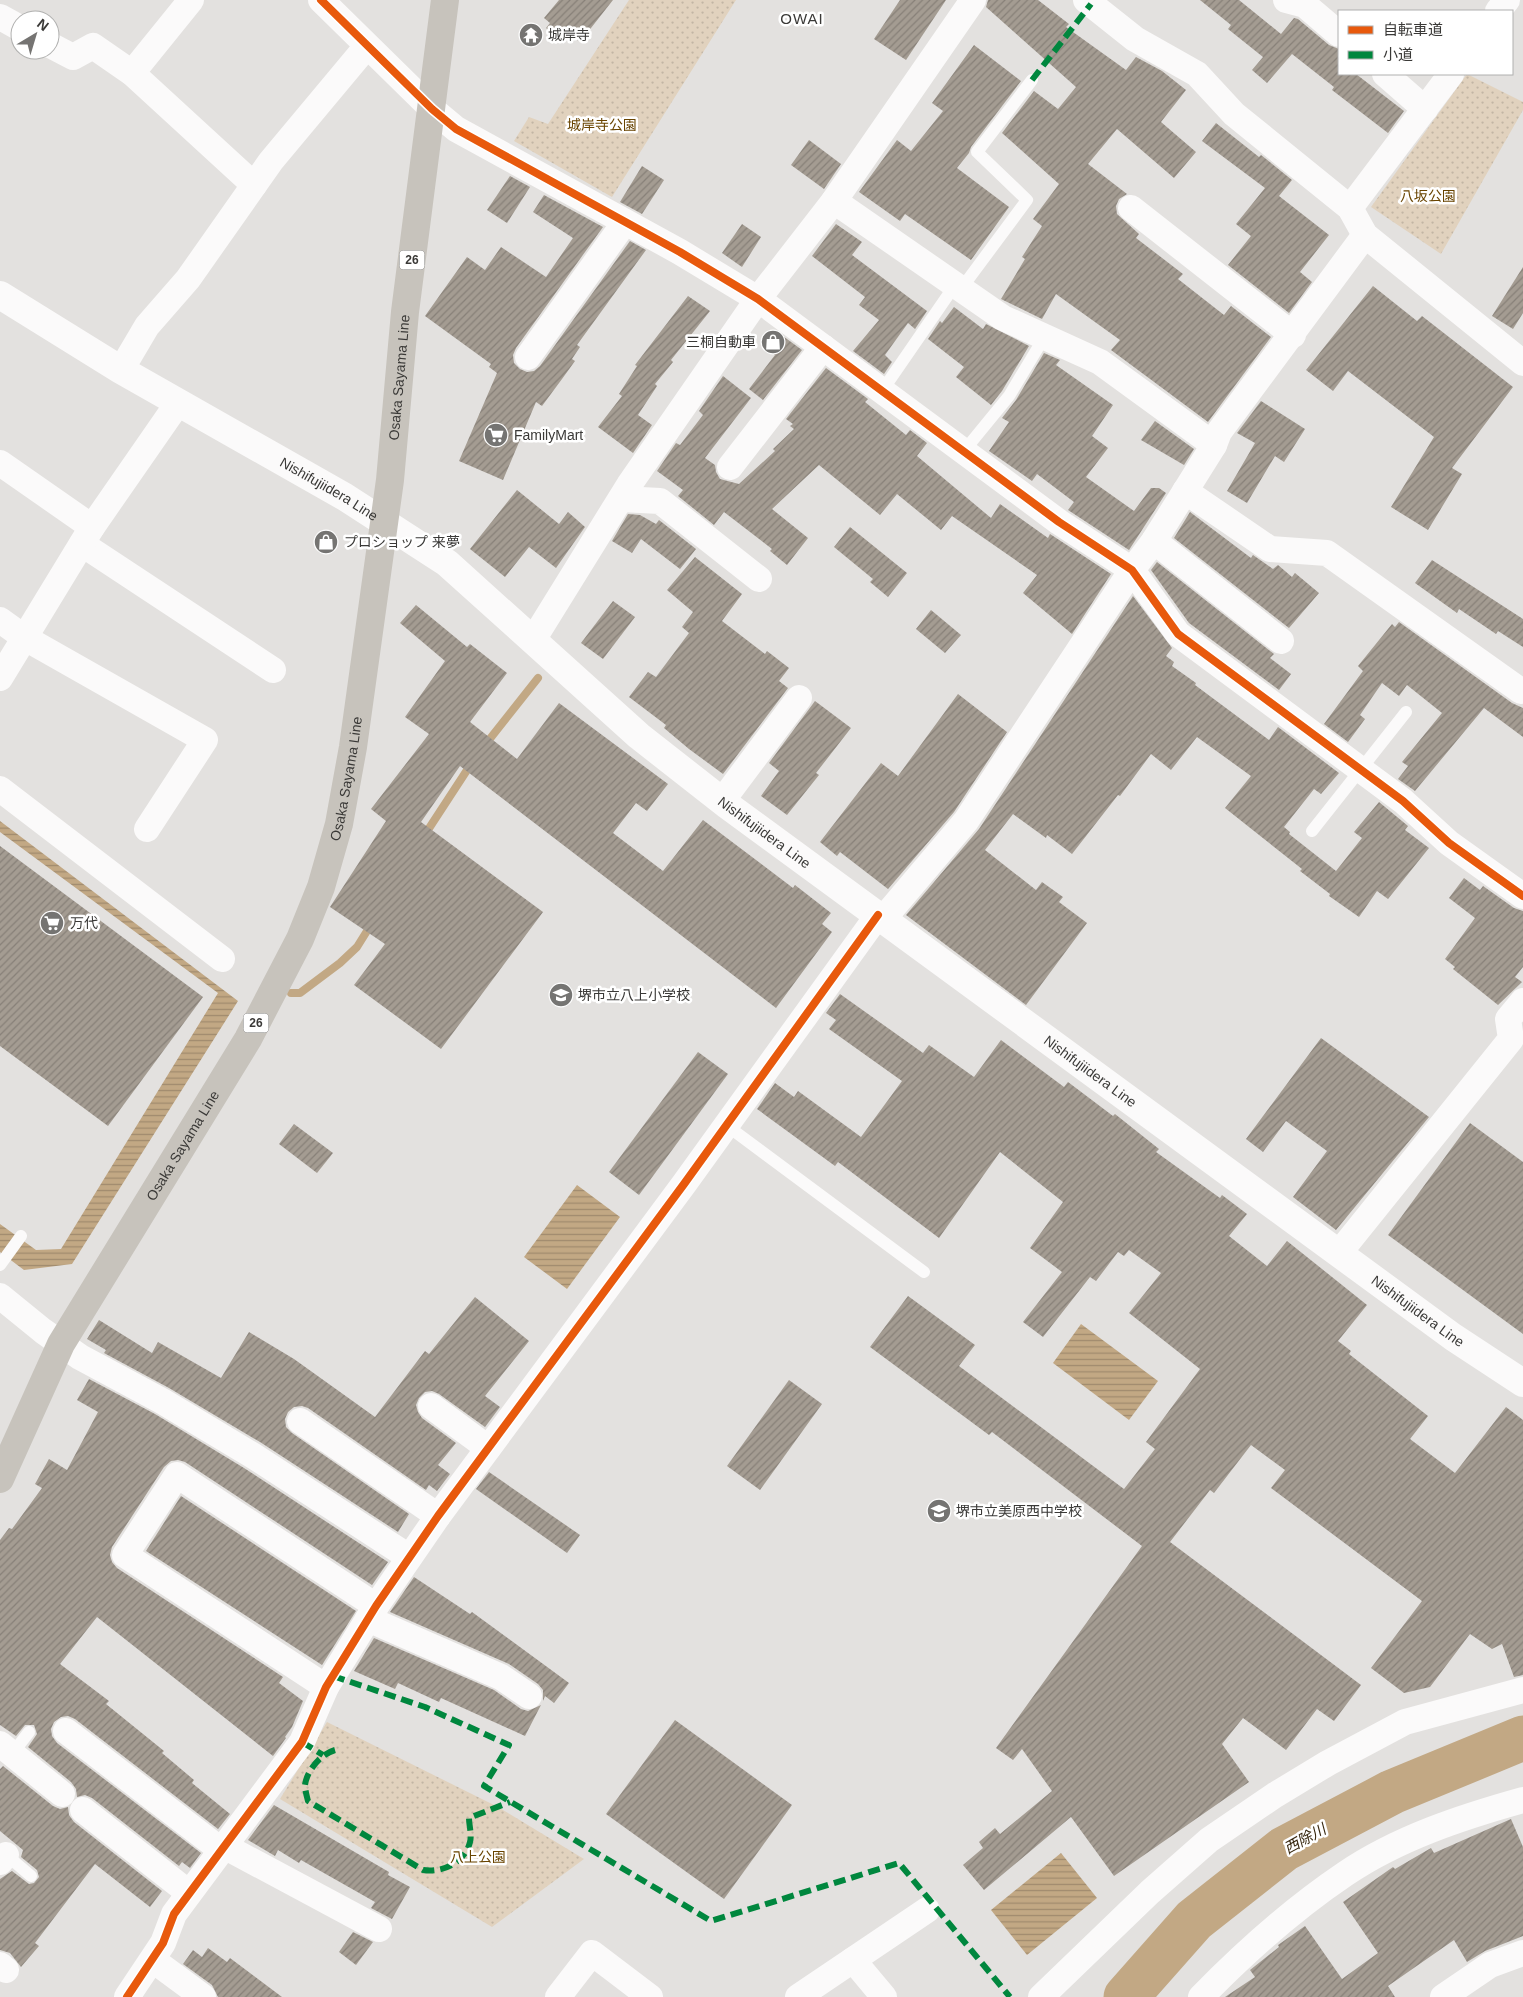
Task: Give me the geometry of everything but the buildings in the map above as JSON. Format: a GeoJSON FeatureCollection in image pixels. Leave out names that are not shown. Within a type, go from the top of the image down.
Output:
{"type":"FeatureCollection","features":[{"type":"Feature","properties":{"kind":"main road","name":"Osaka Sayama Line"},"geometry":{"type":"LineString","coordinates":[[0,1478],[61,1344],[248,1040],[300,939],[321,887],[339,824],[353,747],[390,480],[405,312],[445,0]]}},
{"type":"Feature","properties":{"kind":"main road","name":"Nishifujiidera Line"},"geometry":{"type":"LineString","coordinates":[[0,295],[120,370],[384,520],[447,563],[639,736],[722,801],[1453,1336],[1523,1383]]}},
{"type":"Feature","properties":{"kind":"street"},"geometry":{"type":"LineString","coordinates":[[132,73],[191,0]]}},
{"type":"Feature","properties":{"kind":"street"},"geometry":{"type":"LineString","coordinates":[[321,0],[432,109],[456,129],[625,222],[758,299],[1059,522],[1132,570],[1178,634],[1403,801],[1449,843],[1523,896]]}},
{"type":"Feature","properties":{"kind":"street"},"geometry":{"type":"LineString","coordinates":[[533,640],[621,499],[758,299],[834,201],[973,0]]}},
{"type":"Feature","properties":{"kind":"street"},"geometry":{"type":"LineString","coordinates":[[1086,0],[1135,39],[1198,74],[1234,114],[1350,208],[1365,235],[1523,363]]}},
{"type":"Feature","properties":{"kind":"street"},"geometry":{"type":"LineString","coordinates":[[1286,0],[1306,5],[1338,33]]}},
{"type":"Feature","properties":{"kind":"street"},"geometry":{"type":"LineString","coordinates":[[1499,10],[1507,0]]}},
{"type":"Feature","properties":{"kind":"street"},"geometry":{"type":"LineString","coordinates":[[60,50],[73,57],[93,46],[132,73],[254,185]]}},
{"type":"Feature","properties":{"kind":"street"},"geometry":{"type":"LineString","coordinates":[[120,370],[147,326],[188,279],[271,161],[367,46]]}},
{"type":"Feature","properties":{"kind":"street"},"geometry":{"type":"LineString","coordinates":[[1386,75],[1425,108]]}},
{"type":"Feature","properties":{"kind":"street"},"geometry":{"type":"LineString","coordinates":[[1350,208],[1450,75]]}},
{"type":"Feature","properties":{"kind":"street"},"geometry":{"type":"LineString","coordinates":[[834,201],[1003,318],[1100,362],[1214,445]]}},
{"type":"Feature","properties":{"kind":"street"},"geometry":{"type":"LineString","coordinates":[[1131,208],[1293,335]]}},
{"type":"Feature","properties":{"kind":"street"},"geometry":{"type":"LineString","coordinates":[[528,357],[625,222]]}},
{"type":"Feature","properties":{"kind":"street"},"geometry":{"type":"LineString","coordinates":[[127,1997],[163,1943],[174,1914],[188,1893],[302,1742],[326,1687],[409,1557],[881,917],[966,822],[1132,570],[1154,541],[1214,445],[1219,432],[1293,335],[1365,235]]}},
{"type":"Feature","properties":{"kind":"street"},"geometry":{"type":"LineString","coordinates":[[730,467],[824,347]]}},
{"type":"Feature","properties":{"kind":"street"},"geometry":{"type":"LineString","coordinates":[[0,678],[87,535],[178,403]]}},
{"type":"Feature","properties":{"kind":"street"},"geometry":{"type":"LineString","coordinates":[[0,463],[87,535],[273,670]]}},
{"type":"Feature","properties":{"kind":"street"},"geometry":{"type":"LineString","coordinates":[[1185,491],[1270,549],[1327,553],[1521,691]]}},
{"type":"Feature","properties":{"kind":"street"},"geometry":{"type":"LineString","coordinates":[[621,499],[660,501],[759,579]]}},
{"type":"Feature","properties":{"kind":"street"},"geometry":{"type":"LineString","coordinates":[[1154,541],[1281,641]]}},
{"type":"Feature","properties":{"kind":"street"},"geometry":{"type":"LineString","coordinates":[[0,620],[25,638],[204,740],[147,828]]}},
{"type":"Feature","properties":{"kind":"street"},"geometry":{"type":"LineString","coordinates":[[722,801],[800,698]]}},
{"type":"Feature","properties":{"kind":"street"},"geometry":{"type":"LineString","coordinates":[[0,789],[222,959]]}},
{"type":"Feature","properties":{"kind":"street"},"geometry":{"type":"LineString","coordinates":[[1339,1253],[1511,1039],[1508,1019],[1523,1001]]}},
{"type":"Feature","properties":{"kind":"street"},"geometry":{"type":"LineString","coordinates":[[0,1296],[61,1344],[252,1455],[409,1557]]}},
{"type":"Feature","properties":{"kind":"street"},"geometry":{"type":"LineString","coordinates":[[431,1406],[488,1448]]}},
{"type":"Feature","properties":{"kind":"street"},"geometry":{"type":"LineString","coordinates":[[300,1421],[438,1516]]}},
{"type":"Feature","properties":{"kind":"street"},"geometry":{"type":"LineString","coordinates":[[326,1687],[125,1555],[177,1475],[372,1613],[501,1677],[529,1696]]}},
{"type":"Feature","properties":{"kind":"street"},"geometry":{"type":"LineString","coordinates":[[1041,1997],[1150,1892],[1209,1840],[1275,1795],[1328,1763],[1406,1722],[1523,1690]]}},
{"type":"Feature","properties":{"kind":"street"},"geometry":{"type":"LineString","coordinates":[[66,1731],[223,1848],[379,1929]]}},
{"type":"Feature","properties":{"kind":"street"},"geometry":{"type":"LineString","coordinates":[[6,1749],[62,1794]]}},
{"type":"Feature","properties":{"kind":"street"},"geometry":{"type":"LineString","coordinates":[[1202,1997],[1238,1959],[1346,1873],[1406,1840],[1477,1813],[1523,1800]]}},
{"type":"Feature","properties":{"kind":"street"},"geometry":{"type":"LineString","coordinates":[[83,1810],[188,1893]]}},
{"type":"Feature","properties":{"kind":"street"},"geometry":{"type":"LineString","coordinates":[[798,1997],[927,1910]]}},
{"type":"Feature","properties":{"kind":"street"},"geometry":{"type":"LineString","coordinates":[[558,1997],[592,1953],[650,1997]]}},
{"type":"Feature","properties":{"kind":"street"},"geometry":{"type":"LineString","coordinates":[[1443,1997],[1490,1966],[1523,1953]]}},
{"type":"Feature","properties":{"kind":"street"},"geometry":{"type":"LineString","coordinates":[[153,1960],[203,1997]]}},
{"type":"Feature","properties":{"kind":"street"},"geometry":{"type":"LineString","coordinates":[[853,1960],[884,1997]]}},
{"type":"Feature","properties":{"kind":"lane"},"geometry":{"type":"LineString","coordinates":[[882,391],[958,287],[1027,200],[977,152],[1032,80]]}},
{"type":"Feature","properties":{"kind":"lane"},"geometry":{"type":"LineString","coordinates":[[964,451],[1010,396],[1046,336]]}},
{"type":"Feature","properties":{"kind":"lane"},"geometry":{"type":"LineString","coordinates":[[1312,831],[1406,712]]}},
{"type":"Feature","properties":{"kind":"lane"},"geometry":{"type":"LineString","coordinates":[[726,1125],[924,1272]]}},
{"type":"Feature","properties":{"kind":"lane"},"geometry":{"type":"LineString","coordinates":[[0,1265],[21,1236]]}},
{"type":"Feature","properties":{"kind":"lane"},"geometry":{"type":"LineString","coordinates":[[6,1749],[29,1732]]}},
{"type":"Feature","properties":{"kind":"lane"},"geometry":{"type":"LineString","coordinates":[[2,1856],[31,1876]]}},
{"type":"Feature","properties":{"kind":"green space","name":"城岸寺公園"},"geometry":{"type":"Polygon","coordinates":[[[629,0],[736,0],[612,197],[514,141],[529,117],[548,124],[629,0]]]}},
{"type":"Feature","properties":{"kind":"green space","name":"八坂公園"},"geometry":{"type":"Polygon","coordinates":[[[1466,75],[1523,102],[1523,110],[1441,254],[1371,207],[1466,75]]]}},
{"type":"Feature","properties":{"kind":"green space","name":"八上公園"},"geometry":{"type":"Polygon","coordinates":[[[327,1722],[498,1807],[584,1859],[492,1927],[280,1799],[327,1722]]]}},
{"type":"Feature","properties":{"kind":"shaded area"},"geometry":{"type":"Polygon","coordinates":[[[0,821],[238,1001],[72,1264],[24,1270],[0,1252],[0,1224],[36,1250],[61,1249],[218,993],[0,832],[0,821]]]}},
{"type":"Feature","properties":{"kind":"shaded area"},"geometry":{"type":"Polygon","coordinates":[[[577,1185],[620,1217],[567,1289],[524,1257],[577,1185]]]}},
{"type":"Feature","properties":{"kind":"shaded area"},"geometry":{"type":"Polygon","coordinates":[[[1081,1324],[1158,1381],[1129,1420],[1053,1363],[1081,1324]]]}},
{"type":"Feature","properties":{"kind":"shaded area"},"geometry":{"type":"Polygon","coordinates":[[[1061,1853],[1097,1898],[1027,1955],[991,1910],[1061,1853]]]}},
{"type":"Feature","properties":{"kind":"waterway"},"geometry":{"type":"LineString","coordinates":[[485,745],[538,678]]}},
{"type":"Feature","properties":{"kind":"waterway"},"geometry":{"type":"LineString","coordinates":[[424,836],[471,764]]}},
{"type":"Feature","properties":{"kind":"waterway"},"geometry":{"type":"LineString","coordinates":[[291,993],[300,993],[340,963],[357,947],[372,923]]}},
{"type":"Feature","properties":{"kind":"waterway","name":"西除川"},"geometry":{"type":"LineString","coordinates":[[1126,1997],[1194,1920],[1284,1849],[1392,1792],[1523,1738]]}},
{"type":"Feature","properties":{"kind":"marked path"},"geometry":{"type":"LineString","coordinates":[[1032,80],[1091,4]]}},
{"type":"Feature","properties":{"kind":"marked path"},"geometry":{"type":"LineString","coordinates":[[333,1676],[425,1707],[509,1745],[484,1786],[711,1921],[899,1863],[1010,1997]]}},
{"type":"Feature","properties":{"kind":"marked path"},"geometry":{"type":"LineString","coordinates":[[302,1742],[323,1755]]}},
{"type":"Feature","properties":{"kind":"marked path"},"geometry":{"type":"LineString","coordinates":[[335,1750],[320,1759],[306,1779],[305,1785],[308,1801],[423,1870],[438,1870],[458,1861],[463,1856],[470,1842],[469,1818],[510,1802]]}},
{"type":"Feature","properties":{"kind":"cycle path"},"geometry":{"type":"LineString","coordinates":[[321,0],[432,109],[456,129],[680,252],[758,299],[1059,522],[1132,570],[1178,634],[1403,801],[1449,843],[1523,896]]}},
{"type":"Feature","properties":{"kind":"cycle path"},"geometry":{"type":"LineString","coordinates":[[127,1997],[163,1943],[174,1914],[302,1742],[326,1687],[376,1606],[438,1516],[684,1184],[878,915]]}},
{"type":"Feature","properties":{"kind":"place","name":"城岸寺"},"geometry":{"type":"Point","coordinates":[531,35]}},
{"type":"Feature","properties":{"kind":"place","name":"三桐自動車"},"geometry":{"type":"Point","coordinates":[773,342]}},
{"type":"Feature","properties":{"kind":"place","name":"FamilyMart"},"geometry":{"type":"Point","coordinates":[496,435]}},
{"type":"Feature","properties":{"kind":"place","name":"プロショップ 来夢"},"geometry":{"type":"Point","coordinates":[326,542]}},
{"type":"Feature","properties":{"kind":"place","name":"万代"},"geometry":{"type":"Point","coordinates":[52,923]}},
{"type":"Feature","properties":{"kind":"place","name":"堺市立八上小学校"},"geometry":{"type":"Point","coordinates":[561,995]}},
{"type":"Feature","properties":{"kind":"place","name":"堺市立美原西中学校"},"geometry":{"type":"Point","coordinates":[939,1511]}},
{"type":"Feature","properties":{"kind":"district","name":"OWAI"},"geometry":{"type":"Point","coordinates":[802,19]}}]}
